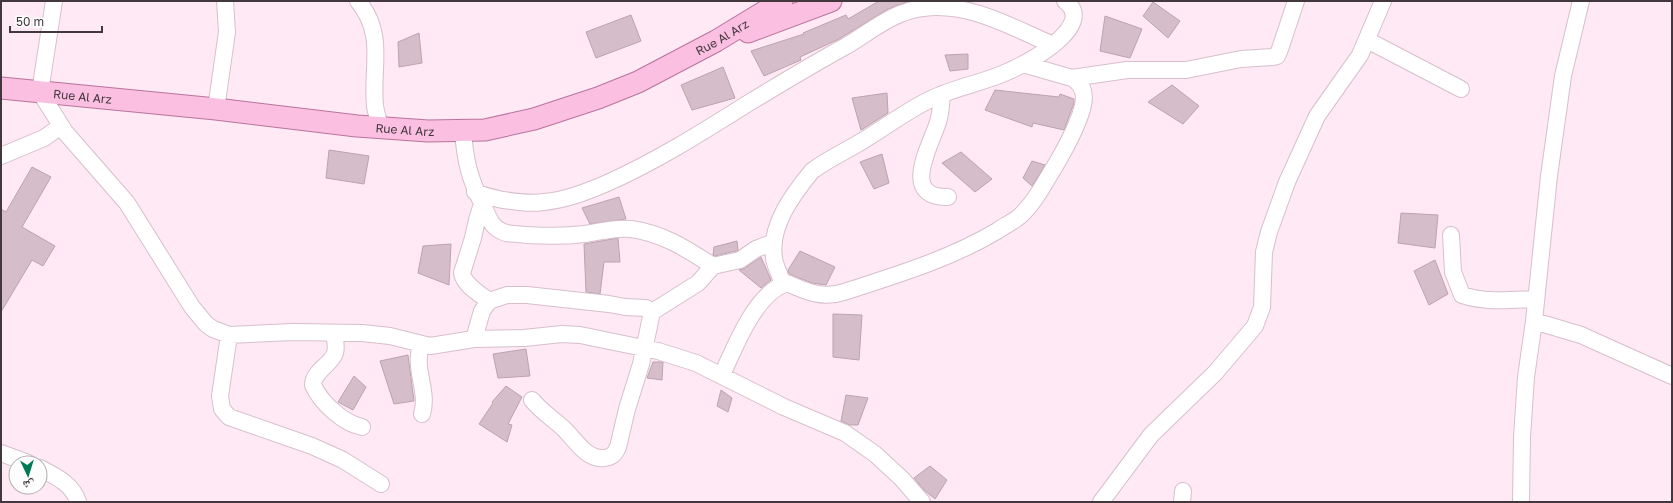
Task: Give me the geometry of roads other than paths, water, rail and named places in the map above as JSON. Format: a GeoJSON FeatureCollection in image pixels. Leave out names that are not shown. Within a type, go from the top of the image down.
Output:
{"type":"FeatureCollection","features":[{"type":"Feature","properties":{"kind":"main road","name":"Rue Al Arz"},"geometry":{"type":"LineString","coordinates":[[1,88],[380,127],[428,131],[485,130],[534,119],[598,98],[638,82],[716,41],[782,1]]}},
{"type":"Feature","properties":{"kind":"main road"},"geometry":{"type":"LineString","coordinates":[[716,41],[734,37],[832,1]]}},
{"type":"Feature","properties":{"kind":"street"},"geometry":{"type":"LineString","coordinates":[[54,1],[40,92],[61,126],[126,203],[200,319],[213,329],[229,335],[293,332],[375,334],[390,336],[421,345],[443,345],[474,339],[524,338],[562,334],[580,335],[645,347],[696,363],[784,407],[845,433],[862,443],[902,479],[922,502]]}},
{"type":"Feature","properties":{"kind":"street"},"geometry":{"type":"LineString","coordinates":[[216,109],[227,32],[225,1]]}},
{"type":"Feature","properties":{"kind":"street"},"geometry":{"type":"LineString","coordinates":[[358,1],[368,14],[375,38],[377,64],[375,107],[380,127]]}},
{"type":"Feature","properties":{"kind":"street"},"geometry":{"type":"LineString","coordinates":[[782,284],[782,277],[774,258],[774,242],[781,216],[800,186],[812,171],[916,107],[942,94],[1009,72],[1053,45],[1066,34],[1072,25],[1074,13],[1072,8],[1065,1]]}},
{"type":"Feature","properties":{"kind":"street"},"geometry":{"type":"LineString","coordinates":[[1072,78],[1127,70],[1186,70],[1241,59],[1273,58],[1277,56],[1280,49],[1296,1]]}},
{"type":"Feature","properties":{"kind":"street"},"geometry":{"type":"LineString","coordinates":[[1101,502],[1151,435],[1215,373],[1255,326],[1262,308],[1264,252],[1269,232],[1287,182],[1317,116],[1360,55],[1383,1]]}},
{"type":"Feature","properties":{"kind":"street"},"geometry":{"type":"LineString","coordinates":[[1521,502],[1522,437],[1526,377],[1534,322],[1549,176],[1561,88],[1581,1]]}},
{"type":"Feature","properties":{"kind":"street"},"geometry":{"type":"LineString","coordinates":[[479,198],[534,203],[563,199],[584,193],[644,166],[722,120],[821,58],[907,11],[934,7],[960,8],[1011,26],[1053,45]]}},
{"type":"Feature","properties":{"kind":"street"},"geometry":{"type":"LineString","coordinates":[[1366,40],[1461,89]]}},
{"type":"Feature","properties":{"kind":"street"},"geometry":{"type":"LineString","coordinates":[[722,375],[751,315],[769,295],[782,284],[788,283],[802,290],[823,296],[834,296],[959,251],[1018,217],[1032,203],[1070,141],[1082,112],[1084,91],[1078,82],[1072,78],[1023,64]]}},
{"type":"Feature","properties":{"kind":"street"},"geometry":{"type":"LineString","coordinates":[[942,94],[939,121],[922,166],[921,174],[922,185],[926,190],[934,195],[948,197]]}},
{"type":"Feature","properties":{"kind":"street"},"geometry":{"type":"LineString","coordinates":[[1,156],[44,138],[61,126]]}},
{"type":"Feature","properties":{"kind":"street"},"geometry":{"type":"LineString","coordinates":[[463,131],[468,171],[479,198],[494,227],[506,233],[548,236],[585,234],[616,229],[638,230],[676,243],[713,266]]}},
{"type":"Feature","properties":{"kind":"street"},"geometry":{"type":"LineString","coordinates":[[479,198],[477,220],[473,238],[462,273],[465,281],[489,301]]}},
{"type":"Feature","properties":{"kind":"street"},"geometry":{"type":"LineString","coordinates":[[1451,235],[1453,272],[1462,295],[1473,299],[1492,301],[1536,299]]}},
{"type":"Feature","properties":{"kind":"street"},"geometry":{"type":"LineString","coordinates":[[532,400],[543,412],[568,433],[586,452],[598,458],[612,456],[616,453],[618,447],[645,347],[652,312],[698,283],[713,266],[740,260],[756,249],[774,242]]}},
{"type":"Feature","properties":{"kind":"street"},"geometry":{"type":"LineString","coordinates":[[474,339],[482,311],[489,301],[507,295],[527,295],[625,307],[646,308],[652,312]]}},
{"type":"Feature","properties":{"kind":"street"},"geometry":{"type":"LineString","coordinates":[[1534,322],[1581,335],[1672,376]]}},
{"type":"Feature","properties":{"kind":"street"},"geometry":{"type":"LineString","coordinates":[[334,334],[336,351],[333,358],[315,378],[313,385],[328,405],[341,418],[351,424],[362,427]]}},
{"type":"Feature","properties":{"kind":"street"},"geometry":{"type":"LineString","coordinates":[[229,335],[220,396],[222,409],[229,417],[312,446],[342,460],[381,484]]}},
{"type":"Feature","properties":{"kind":"street"},"geometry":{"type":"LineString","coordinates":[[421,345],[418,356],[424,400],[422,414]]}},
{"type":"Feature","properties":{"kind":"street"},"geometry":{"type":"LineString","coordinates":[[48,472],[64,481],[76,494],[78,502]]}}]}
